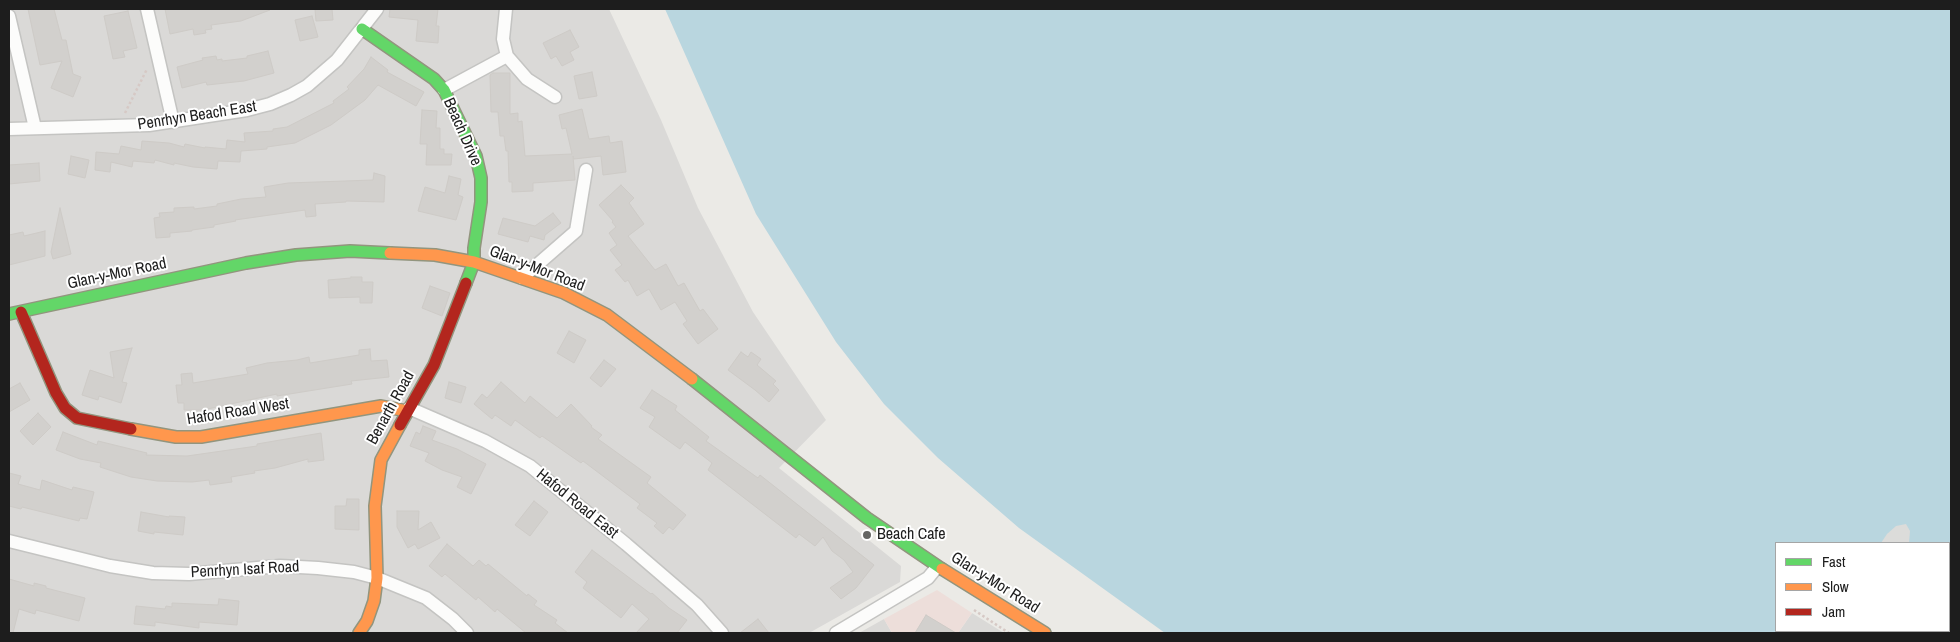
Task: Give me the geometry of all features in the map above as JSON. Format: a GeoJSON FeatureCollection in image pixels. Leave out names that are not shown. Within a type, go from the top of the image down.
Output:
{"type":"FeatureCollection","features":[{"type":"Feature","properties":{"kind":"street"},"geometry":{"type":"LineString","coordinates":[[147,9],[173,122]]}},
{"type":"Feature","properties":{"kind":"street","name":"Penrhyn Beach East"},"geometry":{"type":"LineString","coordinates":[[9,129],[149,125],[247,110],[291,95],[307,86],[337,60],[377,9]]}},
{"type":"Feature","properties":{"kind":"street"},"geometry":{"type":"LineString","coordinates":[[506,9],[503,39],[507,56],[527,79],[555,97]]}},
{"type":"Feature","properties":{"kind":"street"},"geometry":{"type":"LineString","coordinates":[[9,16],[35,128]]}},
{"type":"Feature","properties":{"kind":"street","name":"Beach Drive"},"geometry":{"type":"LineString","coordinates":[[362,29],[434,79],[444,90],[476,156],[481,178],[481,202],[474,248],[474,262]]}},
{"type":"Feature","properties":{"kind":"street","name":"Beach Drive"},"geometry":{"type":"LineString","coordinates":[[444,90],[507,56]]}},
{"type":"Feature","properties":{"kind":"street"},"geometry":{"type":"LineString","coordinates":[[522,278],[576,232],[586,170]]}},
{"type":"Feature","properties":{"kind":"street","name":"Glan-y-Mor Road"},"geometry":{"type":"LineString","coordinates":[[9,314],[246,263],[296,255],[350,251],[435,254],[474,262],[564,293],[607,315],[650,346],[867,518],[937,567],[1045,633]]}},
{"type":"Feature","properties":{"kind":"street","name":"Benarth Road"},"geometry":{"type":"LineString","coordinates":[[359,633],[374,601],[377,578],[374,506],[381,460],[434,365],[474,262]]}},
{"type":"Feature","properties":{"kind":"street","name":"Hafod Road West"},"geometry":{"type":"LineString","coordinates":[[20,312],[56,393],[65,408],[78,418],[91,422],[184,437],[201,436],[381,406],[408,410]]}},
{"type":"Feature","properties":{"kind":"street","name":"Hafod Road East"},"geometry":{"type":"LineString","coordinates":[[408,410],[485,441],[530,466],[697,605],[722,633]]}},
{"type":"Feature","properties":{"kind":"street","name":"Penrhyn Isaf Road"},"geometry":{"type":"LineString","coordinates":[[9,541],[110,566],[153,573],[189,574],[280,566],[354,572],[377,578],[426,598],[467,633]]}},
{"type":"Feature","properties":{"kind":"street"},"geometry":{"type":"LineString","coordinates":[[836,633],[928,578],[937,567]]}},
{"type":"Feature","properties":{"kind":"path"},"geometry":{"type":"LineString","coordinates":[[119,126],[156,49]]}},
{"type":"Feature","properties":{"kind":"shaded area"},"geometry":{"type":"Polygon","coordinates":[[[9,9],[609,9],[661,120],[698,208],[753,312],[826,420],[779,468],[901,566],[900,582],[809,633],[9,633],[9,9]]]}},
{"type":"Feature","properties":{"kind":"shaded area"},"geometry":{"type":"Polygon","coordinates":[[[937,590],[972,613],[958,633],[892,633],[884,619],[937,590]]]}},
{"type":"Feature","properties":{"kind":"shaded area"},"geometry":{"type":"Polygon","coordinates":[[[972,613],[1004,633],[958,633],[972,613]]]}},
{"type":"Feature","properties":{"kind":"shaded area"},"geometry":{"type":"Polygon","coordinates":[[[884,619],[892,633],[859,633],[884,619]]]}},
{"type":"Feature","properties":{"kind":"water"},"geometry":{"type":"Polygon","coordinates":[[[665,9],[1951,9],[1951,633],[1165,633],[1019,528],[938,458],[884,404],[836,342],[756,214],[665,9]]]}},
{"type":"Feature","properties":{"kind":"pier"},"geometry":{"type":"Polygon","coordinates":[[[1906,524],[1910,531],[1909,542],[1882,542],[1887,534],[1896,526],[1906,524]]]}},
{"type":"Feature","properties":{"kind":"building"},"geometry":{"type":"Polygon","coordinates":[[[28,9],[54,9],[62,40],[66,40],[73,74],[81,77],[73,97],[51,88],[62,61],[40,65],[28,9]]]}},
{"type":"Feature","properties":{"kind":"building"},"geometry":{"type":"Polygon","coordinates":[[[165,9],[270,10],[241,21],[211,25],[212,29],[205,30],[206,33],[194,35],[193,29],[170,34],[165,9]]]}},
{"type":"Feature","properties":{"kind":"building"},"geometry":{"type":"Polygon","coordinates":[[[315,9],[332,9],[333,20],[316,21],[315,9]]]}},
{"type":"Feature","properties":{"kind":"building"},"geometry":{"type":"Polygon","coordinates":[[[390,9],[438,9],[436,26],[439,26],[438,43],[416,41],[418,20],[389,17],[390,9]]]}},
{"type":"Feature","properties":{"kind":"building"},"geometry":{"type":"Polygon","coordinates":[[[128,11],[137,48],[123,51],[125,57],[113,59],[104,16],[128,11]]]}},
{"type":"Feature","properties":{"kind":"building"},"geometry":{"type":"Polygon","coordinates":[[[312,16],[318,37],[300,41],[295,20],[312,16]]]}},
{"type":"Feature","properties":{"kind":"building"},"geometry":{"type":"Polygon","coordinates":[[[570,30],[579,47],[570,52],[574,60],[562,66],[556,56],[551,59],[543,43],[570,30]]]}},
{"type":"Feature","properties":{"kind":"building"},"geometry":{"type":"Polygon","coordinates":[[[268,51],[274,73],[244,81],[207,85],[206,82],[182,88],[177,67],[203,60],[202,58],[216,56],[217,60],[222,59],[222,61],[247,58],[247,56],[268,51]]]}},
{"type":"Feature","properties":{"kind":"building"},"geometry":{"type":"Polygon","coordinates":[[[371,57],[388,70],[387,72],[424,92],[416,106],[378,85],[365,100],[331,125],[295,143],[267,147],[267,149],[241,151],[240,162],[218,161],[217,169],[174,163],[174,165],[155,160],[154,163],[133,161],[132,167],[111,162],[110,172],[95,170],[96,152],[119,154],[121,146],[141,150],[142,141],[169,143],[184,147],[185,144],[205,148],[226,149],[227,140],[245,142],[244,133],[273,131],[273,129],[287,127],[334,103],[333,101],[349,89],[347,87],[364,69],[371,57]]]}},
{"type":"Feature","properties":{"kind":"building"},"geometry":{"type":"Polygon","coordinates":[[[592,72],[597,96],[579,99],[574,76],[592,72]]]}},
{"type":"Feature","properties":{"kind":"building"},"geometry":{"type":"Polygon","coordinates":[[[493,73],[510,73],[510,114],[518,113],[518,122],[522,121],[525,156],[572,154],[566,128],[562,129],[559,115],[582,109],[589,139],[609,136],[610,143],[622,141],[626,172],[603,175],[601,156],[574,159],[573,156],[575,180],[533,183],[533,191],[512,192],[512,182],[509,182],[508,151],[506,151],[504,136],[500,136],[498,112],[491,112],[490,75],[493,73]]]}},
{"type":"Feature","properties":{"kind":"building"},"geometry":{"type":"Polygon","coordinates":[[[422,110],[437,111],[436,128],[440,128],[440,149],[444,149],[444,154],[452,154],[451,165],[426,165],[427,144],[420,144],[422,110]]]}},
{"type":"Feature","properties":{"kind":"building"},"geometry":{"type":"Polygon","coordinates":[[[71,156],[89,160],[85,178],[68,174],[71,156]]]}},
{"type":"Feature","properties":{"kind":"building"},"geometry":{"type":"Polygon","coordinates":[[[39,163],[40,181],[9,184],[9,165],[39,163]]]}},
{"type":"Feature","properties":{"kind":"building"},"geometry":{"type":"Polygon","coordinates":[[[374,173],[385,176],[384,202],[346,201],[315,204],[316,216],[306,217],[305,210],[235,220],[214,225],[214,227],[170,233],[170,237],[156,238],[154,218],[160,217],[159,213],[174,212],[174,208],[194,207],[194,209],[217,206],[217,204],[241,199],[266,197],[264,187],[288,183],[373,180],[374,173]]]}},
{"type":"Feature","properties":{"kind":"building"},"geometry":{"type":"Polygon","coordinates":[[[449,176],[461,179],[458,195],[463,197],[456,220],[418,211],[425,187],[445,193],[449,176]]]}},
{"type":"Feature","properties":{"kind":"building"},"geometry":{"type":"Polygon","coordinates":[[[621,185],[634,198],[629,203],[644,224],[628,236],[655,270],[666,264],[678,286],[684,283],[700,311],[703,309],[718,329],[698,344],[683,324],[687,321],[675,302],[661,310],[649,289],[637,296],[628,280],[625,282],[615,270],[622,265],[610,250],[617,245],[609,233],[616,227],[599,205],[621,185]]]}},
{"type":"Feature","properties":{"kind":"building"},"geometry":{"type":"Polygon","coordinates":[[[60,208],[71,254],[53,259],[51,252],[60,208]]]}},
{"type":"Feature","properties":{"kind":"building"},"geometry":{"type":"Polygon","coordinates":[[[553,213],[561,223],[545,235],[544,240],[530,236],[528,242],[498,234],[503,218],[535,226],[553,213]]]}},
{"type":"Feature","properties":{"kind":"building"},"geometry":{"type":"Polygon","coordinates":[[[45,231],[45,256],[9,265],[9,235],[23,232],[24,236],[45,231]]]}},
{"type":"Feature","properties":{"kind":"building"},"geometry":{"type":"Polygon","coordinates":[[[362,277],[362,282],[373,282],[372,303],[360,303],[360,297],[329,298],[328,280],[362,277]]]}},
{"type":"Feature","properties":{"kind":"building"},"geometry":{"type":"Polygon","coordinates":[[[430,286],[450,293],[442,316],[422,308],[430,286]]]}},
{"type":"Feature","properties":{"kind":"building"},"geometry":{"type":"Polygon","coordinates":[[[569,331],[586,340],[574,363],[557,353],[569,331]]]}},
{"type":"Feature","properties":{"kind":"building"},"geometry":{"type":"Polygon","coordinates":[[[132,348],[122,382],[127,383],[121,403],[99,396],[98,400],[82,395],[90,370],[114,378],[110,352],[132,348]]]}},
{"type":"Feature","properties":{"kind":"building"},"geometry":{"type":"Polygon","coordinates":[[[370,349],[371,361],[387,360],[389,377],[351,381],[352,384],[277,396],[277,394],[203,410],[184,410],[184,403],[178,403],[176,385],[182,385],[181,374],[192,373],[193,383],[248,374],[246,368],[267,363],[309,357],[310,363],[359,355],[359,350],[370,349]]]}},
{"type":"Feature","properties":{"kind":"building"},"geometry":{"type":"Polygon","coordinates":[[[741,352],[748,357],[751,352],[761,359],[757,365],[776,381],[773,384],[779,390],[769,402],[728,370],[741,352]]]}},
{"type":"Feature","properties":{"kind":"building"},"geometry":{"type":"Polygon","coordinates":[[[604,360],[616,369],[601,387],[590,378],[604,360]]]}},
{"type":"Feature","properties":{"kind":"building"},"geometry":{"type":"Polygon","coordinates":[[[449,382],[466,387],[461,403],[445,398],[449,382]]]}},
{"type":"Feature","properties":{"kind":"building"},"geometry":{"type":"Polygon","coordinates":[[[501,382],[525,403],[530,396],[557,418],[571,404],[591,427],[602,435],[598,439],[651,477],[647,483],[686,515],[673,530],[669,527],[663,534],[654,526],[657,523],[637,508],[640,504],[583,461],[581,463],[515,420],[511,426],[495,415],[492,419],[474,404],[482,394],[487,398],[501,382]]]}},
{"type":"Feature","properties":{"kind":"building"},"geometry":{"type":"Polygon","coordinates":[[[20,383],[30,400],[9,412],[9,389],[20,383]]]}},
{"type":"Feature","properties":{"kind":"building"},"geometry":{"type":"Polygon","coordinates":[[[652,390],[677,406],[675,410],[709,437],[706,441],[758,478],[760,475],[874,565],[856,588],[841,599],[830,588],[853,572],[844,560],[832,551],[823,537],[815,546],[799,534],[796,538],[708,470],[712,463],[685,442],[680,449],[649,427],[655,417],[640,408],[652,390]]]}},
{"type":"Feature","properties":{"kind":"building"},"geometry":{"type":"Polygon","coordinates":[[[38,413],[51,427],[33,445],[20,431],[38,413]]]}},
{"type":"Feature","properties":{"kind":"building"},"geometry":{"type":"Polygon","coordinates":[[[423,426],[436,431],[432,440],[457,449],[486,464],[471,494],[457,487],[462,477],[442,470],[425,461],[429,453],[410,446],[416,432],[420,434],[423,426]]]}},
{"type":"Feature","properties":{"kind":"building"},"geometry":{"type":"Polygon","coordinates":[[[63,432],[97,445],[98,441],[147,453],[146,455],[187,456],[257,446],[257,444],[321,433],[324,460],[308,462],[308,459],[275,468],[254,471],[255,473],[231,477],[232,482],[210,485],[209,480],[192,482],[157,481],[131,477],[100,467],[101,463],[80,459],[56,450],[63,432]]]}},
{"type":"Feature","properties":{"kind":"building"},"geometry":{"type":"Polygon","coordinates":[[[9,473],[21,476],[18,484],[40,490],[42,480],[72,490],[73,487],[94,492],[87,519],[80,518],[79,521],[22,507],[21,509],[9,506],[9,473]]]}},
{"type":"Feature","properties":{"kind":"building"},"geometry":{"type":"Polygon","coordinates":[[[347,499],[359,499],[359,530],[335,529],[335,506],[346,506],[347,499]]]}},
{"type":"Feature","properties":{"kind":"building"},"geometry":{"type":"Polygon","coordinates":[[[534,501],[548,512],[530,536],[515,525],[534,501]]]}},
{"type":"Feature","properties":{"kind":"building"},"geometry":{"type":"Polygon","coordinates":[[[397,511],[419,511],[418,530],[431,522],[440,538],[418,549],[415,544],[408,548],[397,527],[397,511]]]}},
{"type":"Feature","properties":{"kind":"building"},"geometry":{"type":"Polygon","coordinates":[[[141,512],[169,517],[185,517],[183,535],[154,532],[154,534],[138,531],[141,512]]]}},
{"type":"Feature","properties":{"kind":"building"},"geometry":{"type":"Polygon","coordinates":[[[447,544],[473,566],[479,560],[486,566],[488,564],[527,596],[528,594],[537,601],[534,605],[557,620],[555,623],[568,633],[526,633],[497,609],[495,612],[478,597],[476,600],[445,574],[442,577],[429,566],[447,544]]]}},
{"type":"Feature","properties":{"kind":"building"},"geometry":{"type":"Polygon","coordinates":[[[592,550],[687,620],[677,633],[636,633],[649,619],[632,604],[621,618],[583,588],[587,582],[575,572],[592,550]]]}},
{"type":"Feature","properties":{"kind":"building"},"geometry":{"type":"Polygon","coordinates":[[[9,579],[34,586],[34,583],[46,586],[46,588],[85,598],[79,621],[36,610],[35,614],[19,609],[13,633],[9,633],[9,579]]]}},
{"type":"Feature","properties":{"kind":"building"},"geometry":{"type":"Polygon","coordinates":[[[219,599],[239,601],[237,625],[199,622],[199,628],[155,622],[155,626],[134,624],[136,606],[165,609],[166,606],[172,607],[172,603],[218,605],[219,599]]]}},
{"type":"Feature","properties":{"kind":"building"},"geometry":{"type":"Polygon","coordinates":[[[926,615],[956,633],[915,633],[926,615]]]}},
{"type":"Feature","properties":{"kind":"building"},"geometry":{"type":"Polygon","coordinates":[[[758,619],[769,633],[740,633],[758,619]]]}},
{"type":"Feature","properties":{"kind":"traffic: fast"},"geometry":{"type":"LineString","coordinates":[[362,29],[434,79],[444,90],[476,156],[481,178],[481,202],[474,248],[474,262],[466,283]]}},
{"type":"Feature","properties":{"kind":"traffic: fast"},"geometry":{"type":"LineString","coordinates":[[9,314],[246,263],[296,255],[350,251],[390,253]]}},
{"type":"Feature","properties":{"kind":"traffic: fast"},"geometry":{"type":"LineString","coordinates":[[692,379],[867,518],[942,569]]}},
{"type":"Feature","properties":{"kind":"traffic: slow"},"geometry":{"type":"LineString","coordinates":[[390,253],[435,255],[474,262],[564,293],[607,315],[692,379]]}},
{"type":"Feature","properties":{"kind":"traffic: slow"},"geometry":{"type":"LineString","coordinates":[[131,429],[176,437],[201,437],[381,406],[407,411]]}},
{"type":"Feature","properties":{"kind":"traffic: slow"},"geometry":{"type":"LineString","coordinates":[[359,633],[367,621],[374,601],[377,578],[375,506],[381,460],[400,425]]}},
{"type":"Feature","properties":{"kind":"traffic: slow"},"geometry":{"type":"LineString","coordinates":[[942,569],[1045,633]]}},
{"type":"Feature","properties":{"kind":"traffic: jam"},"geometry":{"type":"LineString","coordinates":[[400,425],[434,365],[466,283]]}},
{"type":"Feature","properties":{"kind":"traffic: jam"},"geometry":{"type":"LineString","coordinates":[[21,312],[56,393],[65,408],[77,418],[131,429]]}},
{"type":"Feature","properties":{"kind":"place","name":"Beach Cafe"},"geometry":{"type":"Point","coordinates":[867,535]}}]}
